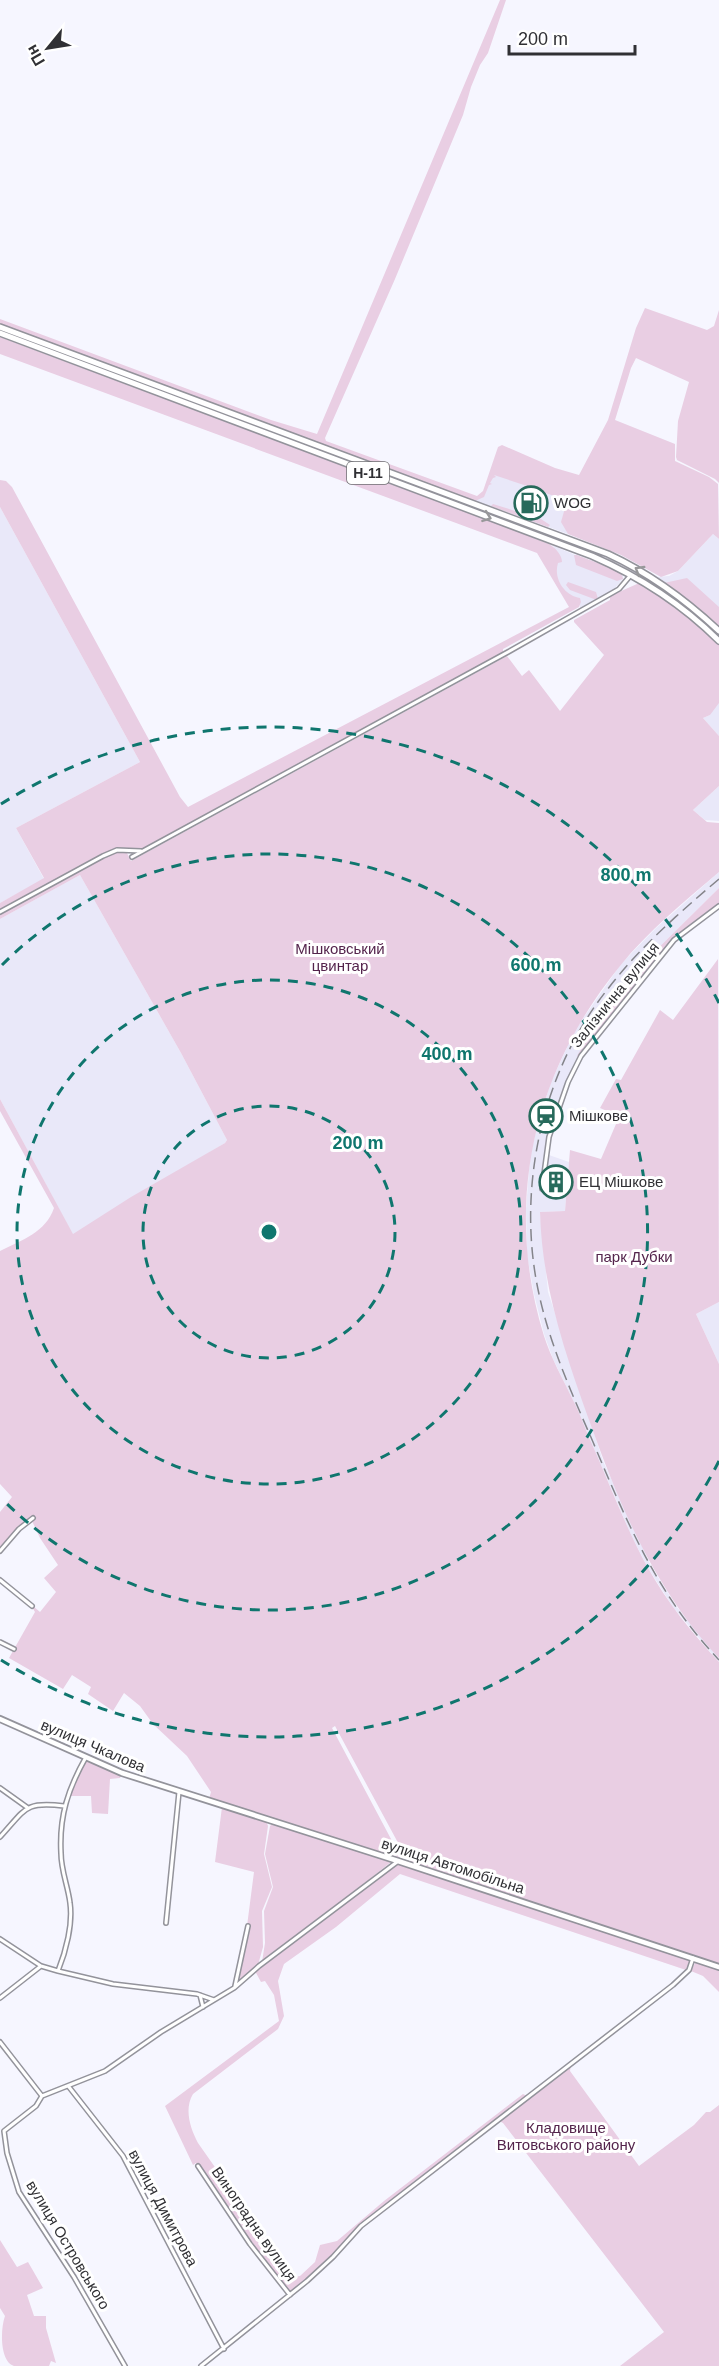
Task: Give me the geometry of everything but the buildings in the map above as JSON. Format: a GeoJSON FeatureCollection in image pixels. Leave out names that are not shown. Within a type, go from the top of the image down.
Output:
{"type":"FeatureCollection","features":[{"type":"Feature","properties":{"kind":"main road","name":"Н-11"},"geometry":{"type":"LineString","coordinates":[[0,327],[608,555],[652,578],[690,605],[719,631]]}},
{"type":"Feature","properties":{"kind":"main road","name":"Н-11"},"geometry":{"type":"LineString","coordinates":[[0,333],[592,556],[631,575],[675,602],[719,641]]}},
{"type":"Feature","properties":{"kind":"street"},"geometry":{"type":"LineString","coordinates":[[132,857],[508,652],[619,589],[631,575]]}},
{"type":"Feature","properties":{"kind":"street"},"geometry":{"type":"LineString","coordinates":[[0,912],[117,850],[143,852]]}},
{"type":"Feature","properties":{"kind":"street","name":"Залізнична вулиця"},"geometry":{"type":"LineString","coordinates":[[542,1189],[549,1137],[568,1082],[581,1056],[674,940],[719,906]]}},
{"type":"Feature","properties":{"kind":"street"},"geometry":{"type":"LineString","coordinates":[[0,1551],[18,1529],[33,1518]]}},
{"type":"Feature","properties":{"kind":"street"},"geometry":{"type":"LineString","coordinates":[[0,1580],[32,1606]]}},
{"type":"Feature","properties":{"kind":"street"},"geometry":{"type":"LineString","coordinates":[[0,1642],[15,1649]]}},
{"type":"Feature","properties":{"kind":"street","name":"вулиця Чкалова"},"geometry":{"type":"LineString","coordinates":[[0,1719],[122,1773],[179,1792]]}},
{"type":"Feature","properties":{"kind":"street"},"geometry":{"type":"LineString","coordinates":[[58,1971],[63,1958],[70,1910],[61,1852],[64,1806],[70,1786],[86,1757]]}},
{"type":"Feature","properties":{"kind":"street"},"geometry":{"type":"LineString","coordinates":[[0,1788],[28,1808]]}},
{"type":"Feature","properties":{"kind":"street"},"geometry":{"type":"LineString","coordinates":[[166,1923],[179,1792]]}},
{"type":"Feature","properties":{"kind":"street","name":"вулиця Автомобільна"},"geometry":{"type":"LineString","coordinates":[[179,1792],[405,1861],[719,1967]]}},
{"type":"Feature","properties":{"kind":"street"},"geometry":{"type":"LineString","coordinates":[[0,1837],[28,1808],[38,1803],[64,1806]]}},
{"type":"Feature","properties":{"kind":"street"},"geometry":{"type":"LineString","coordinates":[[0,2042],[42,2096],[105,2071],[161,2032],[234,1988],[258,1967],[399,1861]]}},
{"type":"Feature","properties":{"kind":"street"},"geometry":{"type":"LineString","coordinates":[[234,1988],[248,1926]]}},
{"type":"Feature","properties":{"kind":"street"},"geometry":{"type":"LineString","coordinates":[[0,1940],[41,1966],[58,1971],[131,1988],[200,1995],[214,2000]]}},
{"type":"Feature","properties":{"kind":"street"},"geometry":{"type":"LineString","coordinates":[[201,2366],[290,2295],[333,2257],[361,2226],[673,1985],[689,1970],[693,1958]]}},
{"type":"Feature","properties":{"kind":"street"},"geometry":{"type":"LineString","coordinates":[[0,1998],[41,1966]]}},
{"type":"Feature","properties":{"kind":"street"},"geometry":{"type":"LineString","coordinates":[[200,1995],[203,2007]]}},
{"type":"Feature","properties":{"kind":"street","name":"вулиця Димитрова"},"geometry":{"type":"LineString","coordinates":[[69,2087],[123,2156],[224,2349]]}},
{"type":"Feature","properties":{"kind":"street","name":"вулиця Островського"},"geometry":{"type":"LineString","coordinates":[[42,2096],[36,2106],[4,2131],[7,2153],[19,2192],[74,2277],[125,2366]]}},
{"type":"Feature","properties":{"kind":"street","name":"Виноградна вулиця"},"geometry":{"type":"LineString","coordinates":[[198,2166],[250,2244],[290,2295]]}},
{"type":"Feature","properties":{"kind":"shaded area"},"geometry":{"type":"Polygon","coordinates":[[[493,473],[569,499],[563,523],[568,534],[491,506],[473,502],[482,496],[493,473]]]}},
{"type":"Feature","properties":{"kind":"shaded area"},"geometry":{"type":"Polygon","coordinates":[[[0,507],[140,762],[16,828],[44,879],[0,903],[0,507]]]}},
{"type":"Feature","properties":{"kind":"shaded area"},"geometry":{"type":"Polygon","coordinates":[[[713,534],[719,539],[719,628],[690,602],[646,570],[657,577],[669,576],[678,571],[713,534]]]}},
{"type":"Feature","properties":{"kind":"shaded area"},"geometry":{"type":"Polygon","coordinates":[[[549,544],[623,575],[623,579],[613,590],[580,609],[580,604],[565,594],[558,581],[554,571],[554,547],[549,544]]]}},
{"type":"Feature","properties":{"kind":"shaded area"},"geometry":{"type":"Polygon","coordinates":[[[719,701],[719,736],[703,718],[710,715],[712,707],[719,701]]]}},
{"type":"Feature","properties":{"kind":"shaded area"},"geometry":{"type":"Polygon","coordinates":[[[719,786],[719,821],[705,820],[693,810],[719,786]]]}},
{"type":"Feature","properties":{"kind":"shaded area"},"geometry":{"type":"Polygon","coordinates":[[[719,872],[719,888],[632,974],[597,1022],[578,1055],[564,1086],[549,1133],[549,1155],[569,1162],[565,1211],[540,1212],[548,1292],[603,1461],[651,1566],[676,1606],[719,1658],[719,1662],[673,1607],[648,1568],[553,1359],[534,1294],[527,1255],[526,1209],[530,1157],[539,1119],[551,1082],[575,1030],[621,964],[656,928],[719,872]]]}},
{"type":"Feature","properties":{"kind":"shaded area"},"geometry":{"type":"Polygon","coordinates":[[[80,875],[181,1053],[227,1140],[73,1235],[0,1099],[0,919],[80,875]]]}},
{"type":"Feature","properties":{"kind":"shaded area"},"geometry":{"type":"Polygon","coordinates":[[[719,1302],[719,1364],[696,1314],[719,1302]]]}},
{"type":"Feature","properties":{"kind":"green space"},"geometry":{"type":"Polygon","coordinates":[[[500,0],[506,0],[488,53],[480,65],[463,115],[395,279],[325,438],[326,441],[477,496],[483,491],[498,447],[502,445],[555,468],[579,475],[608,420],[636,328],[645,308],[707,330],[714,326],[719,310],[719,483],[715,479],[677,460],[676,457],[678,421],[689,382],[636,358],[615,420],[675,444],[675,461],[709,477],[718,484],[719,539],[713,534],[678,571],[661,577],[621,555],[568,534],[561,522],[567,501],[547,493],[494,475],[496,477],[490,483],[492,484],[489,485],[484,497],[473,502],[0,326],[0,319],[271,420],[317,434],[500,0]]]}},
{"type":"Feature","properties":{"kind":"green space"},"geometry":{"type":"Polygon","coordinates":[[[0,337],[549,544],[557,550],[562,560],[558,563],[557,569],[559,581],[565,590],[580,598],[579,607],[503,649],[503,653],[144,849],[117,848],[0,911],[0,903],[44,878],[16,828],[140,762],[0,507],[0,480],[6,481],[12,487],[180,797],[188,807],[569,607],[537,553],[0,354],[0,337]]]}},
{"type":"Feature","properties":{"kind":"green space"},"geometry":{"type":"Polygon","coordinates":[[[493,504],[541,519],[550,525],[548,527],[491,506],[493,504]]]}},
{"type":"Feature","properties":{"kind":"green space"},"geometry":{"type":"Polygon","coordinates":[[[574,555],[621,572],[623,579],[617,581],[576,565],[574,555]]]}},
{"type":"Feature","properties":{"kind":"green space"},"geometry":{"type":"Polygon","coordinates":[[[687,578],[719,607],[719,628],[664,583],[687,578]]]}},
{"type":"Feature","properties":{"kind":"green space"},"geometry":{"type":"Polygon","coordinates":[[[568,582],[596,592],[598,599],[570,590],[566,585],[568,582]]]}},
{"type":"Feature","properties":{"kind":"green space","name":"Мішковський цвинтар"},"geometry":{"type":"Polygon","coordinates":[[[642,584],[674,603],[719,642],[719,703],[710,715],[703,718],[719,736],[719,786],[693,810],[707,822],[719,823],[719,872],[667,917],[631,953],[590,1007],[566,1050],[547,1095],[534,1141],[527,1189],[526,1237],[532,1287],[544,1336],[578,1409],[625,1522],[663,1593],[719,1662],[719,1965],[413,1864],[403,1852],[335,1726],[332,1728],[400,1858],[209,1799],[211,1792],[187,1756],[153,1724],[140,1706],[124,1693],[113,1711],[88,1694],[91,1687],[72,1675],[63,1689],[9,1658],[35,1612],[32,1607],[40,1612],[56,1592],[44,1578],[58,1565],[32,1521],[18,1528],[0,1549],[0,1512],[12,1497],[0,1484],[0,1251],[25,1239],[39,1229],[54,1208],[0,1111],[0,1099],[73,1234],[227,1140],[181,1053],[80,875],[0,919],[0,914],[104,857],[118,852],[127,853],[131,861],[507,656],[522,676],[529,670],[560,711],[604,655],[574,620],[610,600],[610,596],[642,584]]]}},
{"type":"Feature","properties":{"kind":"green space"},"geometry":{"type":"Polygon","coordinates":[[[719,888],[719,904],[673,939],[579,1057],[577,1056],[597,1022],[632,974],[719,888]]]}},
{"type":"Feature","properties":{"kind":"green space","name":"парк Дубки"},"geometry":{"type":"Polygon","coordinates":[[[718,959],[719,1302],[696,1314],[719,1364],[719,1658],[696,1632],[658,1576],[613,1484],[580,1394],[556,1318],[545,1266],[540,1212],[565,1211],[570,1150],[601,1159],[616,1124],[607,1119],[607,1111],[600,1108],[616,1079],[621,1080],[660,1010],[673,1020],[718,959]]]}},
{"type":"Feature","properties":{"kind":"green space"},"geometry":{"type":"Polygon","coordinates":[[[86,1760],[121,1775],[120,1778],[110,1779],[108,1814],[92,1813],[91,1796],[68,1796],[86,1760]]]}},
{"type":"Feature","properties":{"kind":"green space"},"geometry":{"type":"Polygon","coordinates":[[[222,1807],[266,1821],[268,1826],[264,1854],[272,1887],[262,1911],[263,1947],[258,1965],[237,1984],[254,1872],[215,1862],[222,1807]]]}},
{"type":"Feature","properties":{"kind":"green space"},"geometry":{"type":"Polygon","coordinates":[[[273,1823],[391,1862],[309,1928],[262,1962],[265,1943],[264,1911],[273,1887],[265,1854],[270,1826],[273,1823]]]}},
{"type":"Feature","properties":{"kind":"green space"},"geometry":{"type":"Polygon","coordinates":[[[397,1864],[691,1961],[686,1970],[400,1874],[336,1927],[284,1964],[278,1981],[284,2016],[278,2029],[193,2094],[189,2112],[198,2143],[278,2257],[290,2278],[300,2276],[315,2262],[320,2245],[337,2241],[384,2201],[523,2094],[527,2096],[359,2226],[318,2271],[290,2291],[251,2244],[200,2168],[196,2163],[193,2165],[165,2106],[279,2021],[274,1995],[265,1981],[261,1982],[255,1971],[397,1864]]]}},
{"type":"Feature","properties":{"kind":"green space"},"geometry":{"type":"Polygon","coordinates":[[[696,1961],[719,1969],[719,1992],[703,1976],[691,1971],[696,1961]]]}},
{"type":"Feature","properties":{"kind":"green space","name":"Кладовище Витовського району"},"geometry":{"type":"Polygon","coordinates":[[[571,2065],[570,2071],[639,2166],[694,2125],[706,2112],[710,2112],[719,2105],[719,2366],[620,2366],[664,2332],[503,2123],[499,2121],[571,2065]]]}},
{"type":"Feature","properties":{"kind":"green space"},"geometry":{"type":"Polygon","coordinates":[[[0,2240],[17,2267],[28,2262],[43,2288],[27,2295],[34,2316],[46,2316],[46,2328],[56,2363],[51,2361],[49,2366],[14,2366],[6,2358],[2,2345],[5,2316],[0,2308],[0,2240]]]}},
{"type":"Feature","properties":{"kind":"railway"},"geometry":{"type":"LineString","coordinates":[[719,879],[646,945],[607,990],[584,1023],[565,1058],[550,1096],[533,1174],[531,1215],[533,1255],[539,1294],[555,1351],[577,1406],[618,1501],[661,1584],[697,1636],[719,1660]]}},
{"type":"Feature","properties":{"kind":"place","name":"WOG"},"geometry":{"type":"Point","coordinates":[531,503]}},
{"type":"Feature","properties":{"kind":"place","name":"Мішкове"},"geometry":{"type":"Point","coordinates":[546,1116]}},
{"type":"Feature","properties":{"kind":"place","name":"ЕЦ Мішкове"},"geometry":{"type":"Point","coordinates":[556,1182]}}]}
